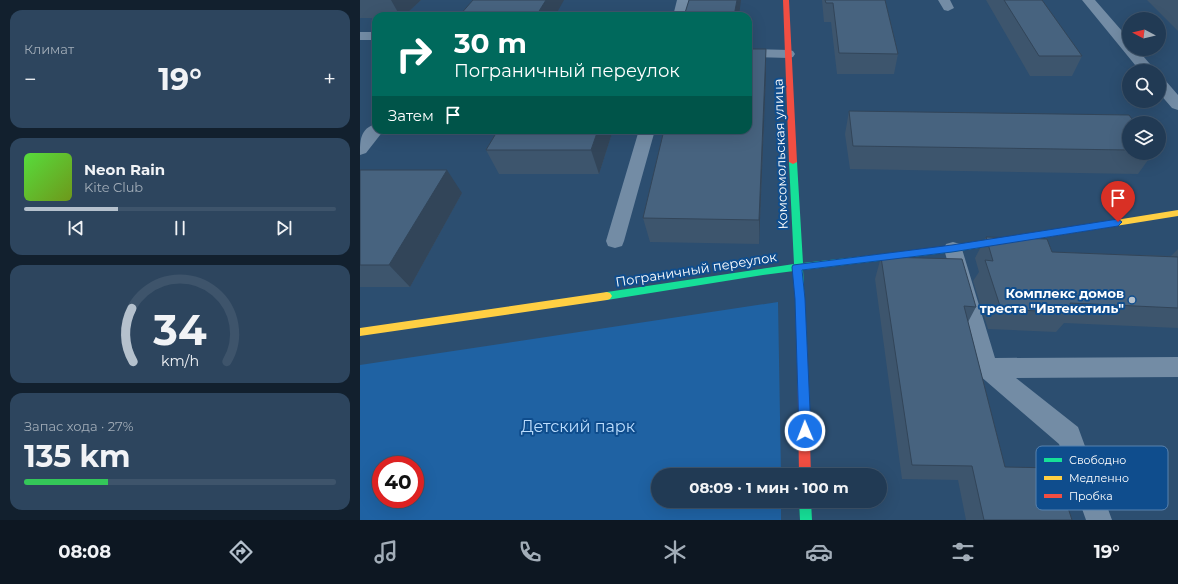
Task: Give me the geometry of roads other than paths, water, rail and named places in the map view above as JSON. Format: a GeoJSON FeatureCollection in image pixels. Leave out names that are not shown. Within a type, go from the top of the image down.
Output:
{"type":"FeatureCollection","features":[{"type":"Feature","properties":{"kind":"street","name":"Комсомольская улица"},"geometry":{"type":"LineString","coordinates":[[786,0],[797,267],[800,299],[805,468]]}},
{"type":"Feature","properties":{"kind":"street"},"geometry":{"type":"LineString","coordinates":[[1088,0],[1122,41]]}},
{"type":"Feature","properties":{"kind":"street"},"geometry":{"type":"LineString","coordinates":[[1135,56],[1142,64]]}},
{"type":"Feature","properties":{"kind":"street"},"geometry":{"type":"LineString","coordinates":[[1166,92],[1178,105]]}},
{"type":"Feature","properties":{"kind":"street"},"geometry":{"type":"LineString","coordinates":[[360,149],[372,134]]}},
{"type":"Feature","properties":{"kind":"street","name":"Пограничный переулок"},"geometry":{"type":"LineString","coordinates":[[360,332],[541,307],[763,270],[952,249],[1178,213]]}},
{"type":"Feature","properties":{"kind":"street"},"geometry":{"type":"LineString","coordinates":[[806,508],[806,520]]}},
{"type":"Feature","properties":{"kind":"lane"},"geometry":{"type":"LineString","coordinates":[[680,12],[683,0]]}},
{"type":"Feature","properties":{"kind":"lane"},"geometry":{"type":"LineString","coordinates":[[360,36],[372,36]]}},
{"type":"Feature","properties":{"kind":"lane"},"geometry":{"type":"LineString","coordinates":[[752,53],[789,54]]}},
{"type":"Feature","properties":{"kind":"lane"},"geometry":{"type":"LineString","coordinates":[[615,241],[646,134]]}},
{"type":"Feature","properties":{"kind":"lane"},"geometry":{"type":"LineString","coordinates":[[952,249],[987,368],[1069,436],[1073,446]]}},
{"type":"Feature","properties":{"kind":"lane"},"geometry":{"type":"LineString","coordinates":[[987,368],[1178,366]]}},
{"type":"Feature","properties":{"kind":"lane"},"geometry":{"type":"LineString","coordinates":[[1095,510],[1099,520]]}},
{"type":"Feature","properties":{"kind":"place","name":"Комплекс домов треста \"Ивтекстиль\""},"geometry":{"type":"Point","coordinates":[1132,300]}},
{"type":"Feature","properties":{"kind":"park label","name":"Детский парк"},"geometry":{"type":"Point","coordinates":[578,426]}}]}
